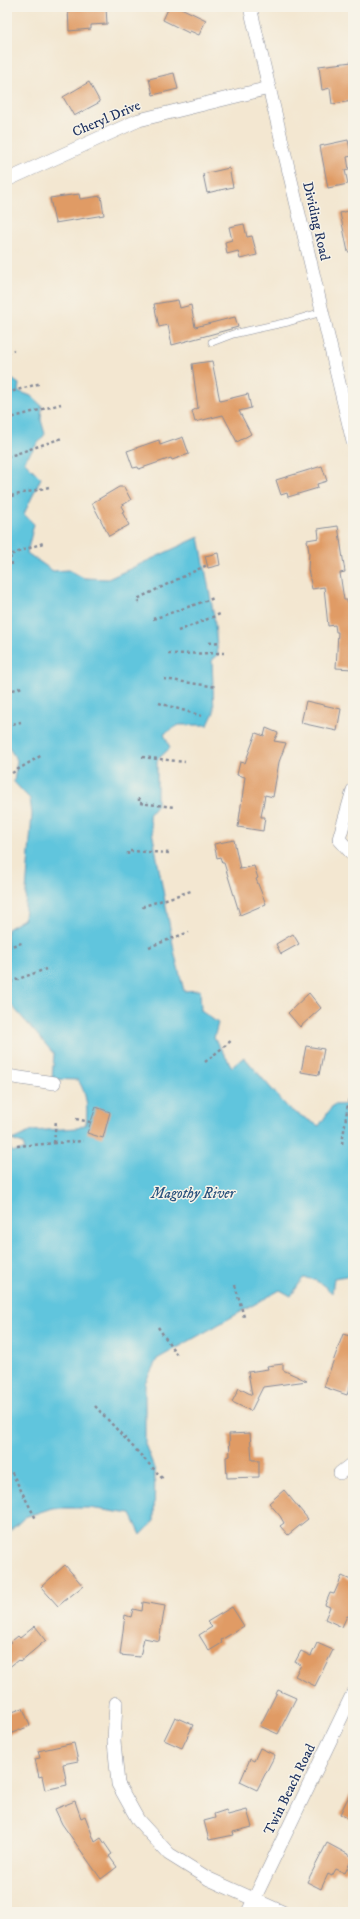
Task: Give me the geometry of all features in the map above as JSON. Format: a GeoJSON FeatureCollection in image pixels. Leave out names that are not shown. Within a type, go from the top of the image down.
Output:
{"type":"FeatureCollection","features":[{"type":"Feature","properties":{"kind":"street","name":"Dividing Road"},"geometry":{"type":"LineString","coordinates":[[250,7],[353,442]]}},
{"type":"Feature","properties":{"kind":"street","name":"Cheryl Drive"},"geometry":{"type":"LineString","coordinates":[[7,180],[139,120],[269,88]]}},
{"type":"Feature","properties":{"kind":"street"},"geometry":{"type":"LineString","coordinates":[[353,790],[339,839],[353,855]]}},
{"type":"Feature","properties":{"kind":"street"},"geometry":{"type":"LineString","coordinates":[[7,1076],[54,1083]]}},
{"type":"Feature","properties":{"kind":"street"},"geometry":{"type":"LineString","coordinates":[[340,1473],[353,1463]]}},
{"type":"Feature","properties":{"kind":"street","name":"Twin Beach Road"},"geometry":{"type":"LineString","coordinates":[[248,1912],[353,1694]]}},
{"type":"Feature","properties":{"kind":"street"},"geometry":{"type":"LineString","coordinates":[[116,1703],[114,1741],[118,1784],[138,1820],[169,1854],[209,1879],[282,1912]]}},
{"type":"Feature","properties":{"kind":"lane"},"geometry":{"type":"LineString","coordinates":[[212,342],[233,334],[288,322],[322,312]]}},
{"type":"Feature","properties":{"kind":"path"},"geometry":{"type":"LineString","coordinates":[[7,352],[14,350]]}},
{"type":"Feature","properties":{"kind":"path"},"geometry":{"type":"LineString","coordinates":[[7,393],[41,383]]}},
{"type":"Feature","properties":{"kind":"path"},"geometry":{"type":"LineString","coordinates":[[7,419],[61,404]]}},
{"type":"Feature","properties":{"kind":"path"},"geometry":{"type":"LineString","coordinates":[[7,457],[62,438]]}},
{"type":"Feature","properties":{"kind":"path"},"geometry":{"type":"LineString","coordinates":[[11,496],[49,487]]}},
{"type":"Feature","properties":{"kind":"path"},"geometry":{"type":"LineString","coordinates":[[12,565],[10,555],[43,544]]}},
{"type":"Feature","properties":{"kind":"path"},"geometry":{"type":"LineString","coordinates":[[139,603],[137,599],[207,565]]}},
{"type":"Feature","properties":{"kind":"path"},"geometry":{"type":"LineString","coordinates":[[154,619],[214,598]]}},
{"type":"Feature","properties":{"kind":"path"},"geometry":{"type":"LineString","coordinates":[[178,631],[220,614]]}},
{"type":"Feature","properties":{"kind":"path"},"geometry":{"type":"LineString","coordinates":[[209,643],[221,642]]}},
{"type":"Feature","properties":{"kind":"path"},"geometry":{"type":"LineString","coordinates":[[168,654],[224,653]]}},
{"type":"Feature","properties":{"kind":"path"},"geometry":{"type":"LineString","coordinates":[[164,679],[217,687]]}},
{"type":"Feature","properties":{"kind":"path"},"geometry":{"type":"LineString","coordinates":[[7,692],[22,687]]}},
{"type":"Feature","properties":{"kind":"path"},"geometry":{"type":"LineString","coordinates":[[159,703],[202,716]]}},
{"type":"Feature","properties":{"kind":"path"},"geometry":{"type":"LineString","coordinates":[[7,726],[21,722]]}},
{"type":"Feature","properties":{"kind":"path"},"geometry":{"type":"LineString","coordinates":[[12,773],[42,755]]}},
{"type":"Feature","properties":{"kind":"path"},"geometry":{"type":"LineString","coordinates":[[142,757],[185,762]]}},
{"type":"Feature","properties":{"kind":"path"},"geometry":{"type":"LineString","coordinates":[[139,798],[139,803],[174,807]]}},
{"type":"Feature","properties":{"kind":"path"},"geometry":{"type":"LineString","coordinates":[[128,855],[128,851],[171,853]]}},
{"type":"Feature","properties":{"kind":"path"},"geometry":{"type":"LineString","coordinates":[[143,908],[144,906],[192,891]]}},
{"type":"Feature","properties":{"kind":"path"},"geometry":{"type":"LineString","coordinates":[[149,947],[189,932]]}},
{"type":"Feature","properties":{"kind":"path"},"geometry":{"type":"LineString","coordinates":[[7,947],[22,944]]}},
{"type":"Feature","properties":{"kind":"path"},"geometry":{"type":"LineString","coordinates":[[10,982],[46,969]]}},
{"type":"Feature","properties":{"kind":"path"},"geometry":{"type":"LineString","coordinates":[[205,1062],[232,1040]]}},
{"type":"Feature","properties":{"kind":"path"},"geometry":{"type":"LineString","coordinates":[[342,1144],[349,1097]]}},
{"type":"Feature","properties":{"kind":"path"},"geometry":{"type":"LineString","coordinates":[[76,1119],[90,1122]]}},
{"type":"Feature","properties":{"kind":"path"},"geometry":{"type":"LineString","coordinates":[[54,1143],[56,1120]]}},
{"type":"Feature","properties":{"kind":"path"},"geometry":{"type":"LineString","coordinates":[[17,1146],[83,1141]]}},
{"type":"Feature","properties":{"kind":"path"},"geometry":{"type":"LineString","coordinates":[[235,1285],[244,1317]]}},
{"type":"Feature","properties":{"kind":"path"},"geometry":{"type":"LineString","coordinates":[[158,1327],[177,1355]]}},
{"type":"Feature","properties":{"kind":"path"},"geometry":{"type":"LineString","coordinates":[[95,1406],[163,1479]]}},
{"type":"Feature","properties":{"kind":"path"},"geometry":{"type":"LineString","coordinates":[[7,1473],[12,1471],[36,1519]]}},
{"type":"Feature","properties":{"kind":"water","name":"Magothy River"},"geometry":{"type":"Polygon","coordinates":[[[9,377],[19,384],[18,391],[31,396],[42,406],[41,420],[45,434],[24,461],[41,478],[24,514],[34,524],[27,553],[53,571],[69,570],[84,578],[108,579],[199,537],[214,616],[218,655],[212,659],[214,712],[208,725],[179,725],[164,734],[170,748],[157,760],[157,805],[149,815],[175,955],[184,991],[200,990],[201,1011],[218,1023],[214,1038],[232,1067],[244,1057],[289,1109],[319,1126],[333,1105],[353,1104],[353,1275],[334,1278],[332,1293],[316,1281],[303,1278],[291,1296],[280,1290],[157,1359],[145,1383],[145,1444],[155,1470],[154,1521],[141,1535],[131,1514],[89,1508],[52,1508],[25,1517],[7,1534],[7,1140],[12,1152],[25,1150],[23,1144],[12,1140],[32,1131],[78,1128],[86,1124],[87,1112],[85,1096],[78,1080],[52,1079],[54,1054],[7,1000],[7,929],[24,919],[32,814],[30,799],[14,782],[17,760],[7,745],[7,378],[9,377]]]}},
{"type":"Feature","properties":{"kind":"building"},"geometry":{"type":"Polygon","coordinates":[[[68,7],[106,7],[107,24],[91,25],[91,29],[69,31],[68,7]]]}},
{"type":"Feature","properties":{"kind":"building"},"geometry":{"type":"Polygon","coordinates":[[[169,7],[179,7],[206,20],[199,35],[190,31],[189,33],[163,20],[169,7]]]}},
{"type":"Feature","properties":{"kind":"building"},"geometry":{"type":"Polygon","coordinates":[[[352,62],[353,101],[332,104],[330,88],[322,90],[319,66],[352,62]]]}},
{"type":"Feature","properties":{"kind":"building"},"geometry":{"type":"Polygon","coordinates":[[[174,73],[178,89],[153,95],[149,79],[174,73]]]}},
{"type":"Feature","properties":{"kind":"building"},"geometry":{"type":"Polygon","coordinates":[[[89,82],[100,102],[74,116],[63,97],[89,82]]]}},
{"type":"Feature","properties":{"kind":"building"},"geometry":{"type":"Polygon","coordinates":[[[348,140],[352,156],[347,157],[349,169],[345,170],[348,184],[328,188],[320,146],[348,140]]]}},
{"type":"Feature","properties":{"kind":"building"},"geometry":{"type":"Polygon","coordinates":[[[229,168],[233,187],[207,193],[203,174],[229,168]]]}},
{"type":"Feature","properties":{"kind":"building"},"geometry":{"type":"Polygon","coordinates":[[[79,194],[80,199],[101,196],[104,215],[55,223],[50,198],[79,194]]]}},
{"type":"Feature","properties":{"kind":"building"},"geometry":{"type":"Polygon","coordinates":[[[353,210],[353,251],[348,252],[340,213],[353,210]]]}},
{"type":"Feature","properties":{"kind":"building"},"geometry":{"type":"Polygon","coordinates":[[[244,224],[247,237],[252,236],[257,255],[240,259],[238,251],[227,254],[225,242],[232,240],[229,227],[244,224]]]}},
{"type":"Feature","properties":{"kind":"building"},"geometry":{"type":"Polygon","coordinates":[[[178,300],[180,308],[191,305],[195,327],[235,317],[238,327],[172,345],[168,325],[159,327],[154,304],[178,300]]]}},
{"type":"Feature","properties":{"kind":"building"},"geometry":{"type":"Polygon","coordinates":[[[212,361],[220,401],[248,394],[251,408],[239,411],[251,434],[237,442],[223,415],[195,422],[192,411],[198,408],[192,364],[212,361]]]}},
{"type":"Feature","properties":{"kind":"building"},"geometry":{"type":"Polygon","coordinates":[[[183,437],[189,454],[172,460],[171,458],[139,469],[138,467],[133,468],[127,451],[159,440],[160,445],[183,437]]]}},
{"type":"Feature","properties":{"kind":"building"},"geometry":{"type":"Polygon","coordinates":[[[322,466],[327,481],[317,484],[318,488],[288,497],[287,493],[281,495],[276,480],[322,466]]]}},
{"type":"Feature","properties":{"kind":"building"},"geometry":{"type":"Polygon","coordinates":[[[119,487],[124,487],[131,500],[121,506],[124,511],[122,512],[129,525],[109,536],[92,503],[119,487]]]}},
{"type":"Feature","properties":{"kind":"building"},"geometry":{"type":"Polygon","coordinates":[[[338,526],[345,572],[340,573],[344,600],[347,600],[348,606],[352,605],[353,669],[336,668],[338,632],[336,632],[335,625],[328,626],[324,587],[312,589],[308,569],[309,552],[307,540],[319,538],[318,529],[338,526]]]}},
{"type":"Feature","properties":{"kind":"building"},"geometry":{"type":"Polygon","coordinates":[[[218,553],[220,565],[208,568],[205,556],[218,553]]]}},
{"type":"Feature","properties":{"kind":"building"},"geometry":{"type":"Polygon","coordinates":[[[306,701],[341,709],[337,731],[301,723],[306,701]]]}},
{"type":"Feature","properties":{"kind":"building"},"geometry":{"type":"Polygon","coordinates":[[[266,728],[278,733],[274,741],[286,743],[279,762],[273,797],[265,795],[261,817],[265,817],[263,831],[238,827],[245,777],[237,775],[240,762],[245,763],[256,733],[264,736],[266,728]]]}},
{"type":"Feature","properties":{"kind":"building"},"geometry":{"type":"Polygon","coordinates":[[[234,840],[240,869],[254,866],[258,878],[256,879],[266,904],[240,915],[224,863],[222,863],[220,857],[217,858],[214,844],[234,840]]]}},
{"type":"Feature","properties":{"kind":"building"},"geometry":{"type":"Polygon","coordinates":[[[293,934],[299,944],[281,954],[276,944],[293,934]]]}},
{"type":"Feature","properties":{"kind":"building"},"geometry":{"type":"Polygon","coordinates":[[[309,993],[321,1008],[300,1027],[288,1013],[309,993]]]}},
{"type":"Feature","properties":{"kind":"building"},"geometry":{"type":"Polygon","coordinates":[[[306,1046],[324,1049],[319,1075],[301,1072],[306,1046]]]}},
{"type":"Feature","properties":{"kind":"building"},"geometry":{"type":"Polygon","coordinates":[[[96,1107],[110,1112],[103,1138],[87,1133],[96,1107]]]}},
{"type":"Feature","properties":{"kind":"building"},"geometry":{"type":"Polygon","coordinates":[[[343,1334],[353,1337],[353,1378],[347,1395],[324,1387],[343,1334]]]}},
{"type":"Feature","properties":{"kind":"building"},"geometry":{"type":"Polygon","coordinates":[[[283,1364],[283,1370],[307,1381],[263,1387],[251,1411],[232,1402],[239,1388],[252,1395],[248,1372],[268,1369],[267,1366],[283,1364]]]}},
{"type":"Feature","properties":{"kind":"building"},"geometry":{"type":"Polygon","coordinates":[[[250,1433],[252,1460],[259,1460],[259,1477],[227,1478],[226,1457],[230,1456],[229,1434],[250,1433]]]}},
{"type":"Feature","properties":{"kind":"building"},"geometry":{"type":"Polygon","coordinates":[[[284,1490],[308,1519],[288,1535],[280,1526],[284,1523],[280,1516],[269,1503],[284,1490]]]}},
{"type":"Feature","properties":{"kind":"building"},"geometry":{"type":"Polygon","coordinates":[[[65,1565],[83,1586],[58,1606],[41,1587],[65,1565]]]}},
{"type":"Feature","properties":{"kind":"building"},"geometry":{"type":"Polygon","coordinates":[[[342,1576],[353,1581],[353,1610],[350,1617],[347,1616],[342,1627],[325,1619],[330,1607],[325,1605],[330,1593],[334,1594],[342,1576]]]}},
{"type":"Feature","properties":{"kind":"building"},"geometry":{"type":"Polygon","coordinates":[[[143,1602],[165,1606],[159,1641],[144,1638],[140,1657],[120,1655],[125,1615],[131,1617],[133,1609],[142,1611],[143,1602]]]}},
{"type":"Feature","properties":{"kind":"building"},"geometry":{"type":"Polygon","coordinates":[[[232,1607],[244,1626],[221,1640],[222,1643],[209,1651],[199,1635],[212,1627],[207,1622],[232,1607]]]}},
{"type":"Feature","properties":{"kind":"building"},"geometry":{"type":"Polygon","coordinates":[[[35,1626],[46,1640],[20,1662],[18,1660],[7,1669],[7,1645],[18,1636],[20,1638],[35,1626]]]}},
{"type":"Feature","properties":{"kind":"building"},"geometry":{"type":"Polygon","coordinates":[[[317,1643],[333,1650],[315,1686],[295,1676],[301,1665],[295,1662],[301,1651],[311,1656],[317,1643]]]}},
{"type":"Feature","properties":{"kind":"building"},"geometry":{"type":"Polygon","coordinates":[[[278,1690],[296,1698],[278,1734],[260,1726],[278,1690]]]}},
{"type":"Feature","properties":{"kind":"building"},"geometry":{"type":"Polygon","coordinates":[[[23,1708],[30,1726],[7,1735],[7,1714],[23,1708]]]}},
{"type":"Feature","properties":{"kind":"building"},"geometry":{"type":"Polygon","coordinates":[[[175,1717],[193,1725],[182,1748],[164,1740],[175,1717]]]}},
{"type":"Feature","properties":{"kind":"building"},"geometry":{"type":"Polygon","coordinates":[[[74,1743],[78,1761],[63,1764],[67,1785],[45,1790],[42,1776],[39,1777],[35,1759],[40,1758],[38,1751],[74,1743]]]}},
{"type":"Feature","properties":{"kind":"building"},"geometry":{"type":"Polygon","coordinates":[[[260,1748],[275,1755],[257,1790],[240,1782],[250,1759],[254,1761],[260,1748]]]}},
{"type":"Feature","properties":{"kind":"building"},"geometry":{"type":"Polygon","coordinates":[[[353,1788],[353,1821],[340,1814],[353,1788]]]}},
{"type":"Feature","properties":{"kind":"building"},"geometry":{"type":"Polygon","coordinates":[[[75,1801],[81,1818],[85,1816],[95,1842],[101,1838],[112,1854],[109,1856],[117,1867],[101,1879],[62,1824],[55,1809],[75,1801]]]}},
{"type":"Feature","properties":{"kind":"building"},"geometry":{"type":"Polygon","coordinates":[[[226,1810],[228,1815],[247,1810],[252,1827],[233,1832],[234,1835],[209,1840],[204,1821],[215,1818],[214,1814],[226,1810]]]}},
{"type":"Feature","properties":{"kind":"building"},"geometry":{"type":"Polygon","coordinates":[[[327,1843],[353,1857],[345,1873],[336,1869],[332,1876],[328,1874],[321,1889],[307,1882],[327,1843]]]}}]}
